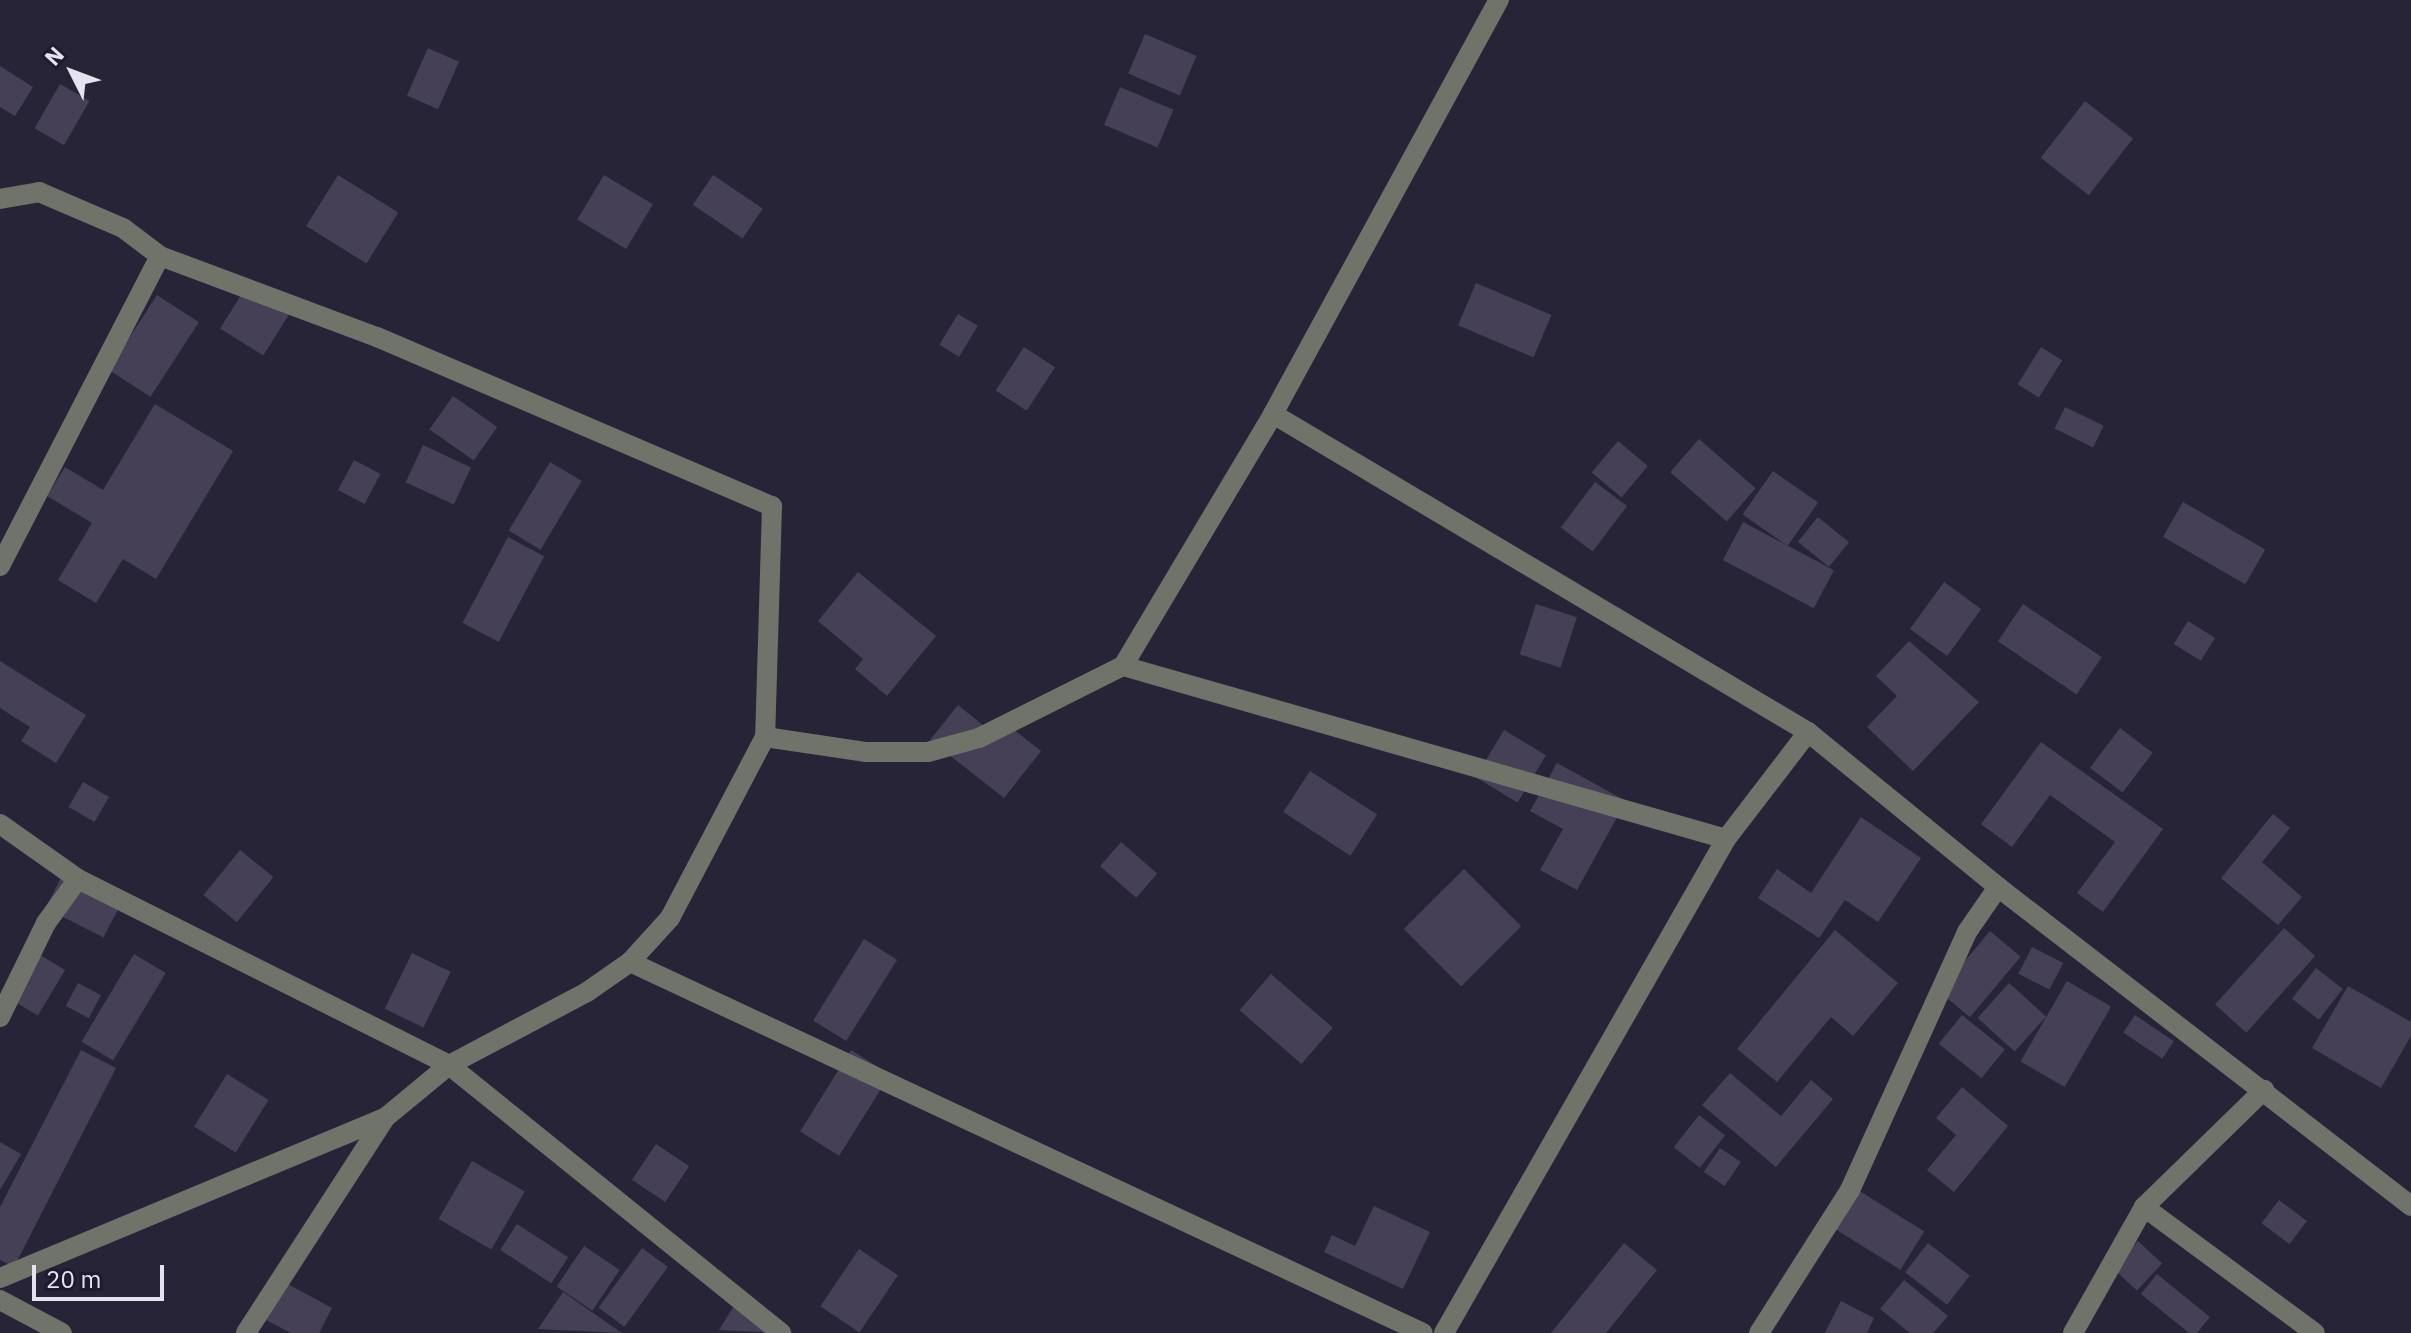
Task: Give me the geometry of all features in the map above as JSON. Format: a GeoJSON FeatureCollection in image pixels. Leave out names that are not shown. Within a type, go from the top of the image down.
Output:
{"type":"FeatureCollection","features":[{"type":"Feature","properties":{"kind":"street"},"geometry":{"type":"LineString","coordinates":[[765,737],[865,752],[928,752],[979,738],[1123,666],[1273,414],[1499,0]]}},
{"type":"Feature","properties":{"kind":"street"},"geometry":{"type":"LineString","coordinates":[[0,199],[39,192],[123,228],[160,256],[377,337],[772,506],[765,737],[676,907],[630,962],[587,992],[449,1065],[385,1118],[0,1278]]}},
{"type":"Feature","properties":{"kind":"street"},"geometry":{"type":"LineString","coordinates":[[0,566],[160,256]]}},
{"type":"Feature","properties":{"kind":"street"},"geometry":{"type":"LineString","coordinates":[[1273,414],[1808,732],[1998,887],[2411,1206]]}},
{"type":"Feature","properties":{"kind":"street"},"geometry":{"type":"LineString","coordinates":[[1123,666],[1726,839]]}},
{"type":"Feature","properties":{"kind":"street"},"geometry":{"type":"LineString","coordinates":[[1444,1333],[1726,839],[1808,732]]}},
{"type":"Feature","properties":{"kind":"street"},"geometry":{"type":"LineString","coordinates":[[0,824],[78,879],[449,1065],[781,1333]]}},
{"type":"Feature","properties":{"kind":"street"},"geometry":{"type":"LineString","coordinates":[[0,1017],[46,923],[78,879]]}},
{"type":"Feature","properties":{"kind":"street"},"geometry":{"type":"LineString","coordinates":[[1759,1333],[1850,1190],[1967,932],[1998,887]]}},
{"type":"Feature","properties":{"kind":"street"},"geometry":{"type":"LineString","coordinates":[[630,962],[1423,1333]]}},
{"type":"Feature","properties":{"kind":"street"},"geometry":{"type":"LineString","coordinates":[[2073,1333],[2144,1207],[2264,1090]]}},
{"type":"Feature","properties":{"kind":"street"},"geometry":{"type":"LineString","coordinates":[[246,1333],[385,1118]]}},
{"type":"Feature","properties":{"kind":"street"},"geometry":{"type":"LineString","coordinates":[[2144,1207],[2315,1333]]}},
{"type":"Feature","properties":{"kind":"street"},"geometry":{"type":"LineString","coordinates":[[0,1300],[62,1333]]}},
{"type":"Feature","properties":{"kind":"building"},"geometry":{"type":"Polygon","coordinates":[[[1145,34],[1197,56],[1180,95],[1128,74],[1145,34]]]}},
{"type":"Feature","properties":{"kind":"building"},"geometry":{"type":"Polygon","coordinates":[[[428,48],[459,62],[438,109],[407,96],[428,48]]]}},
{"type":"Feature","properties":{"kind":"building"},"geometry":{"type":"Polygon","coordinates":[[[0,66],[33,87],[15,116],[0,107],[0,66]]]}},
{"type":"Feature","properties":{"kind":"building"},"geometry":{"type":"Polygon","coordinates":[[[60,84],[89,101],[64,145],[35,128],[60,84]]]}},
{"type":"Feature","properties":{"kind":"building"},"geometry":{"type":"Polygon","coordinates":[[[1120,87],[1173,110],[1157,147],[1104,125],[1120,87]]]}},
{"type":"Feature","properties":{"kind":"building"},"geometry":{"type":"Polygon","coordinates":[[[2085,101],[2133,139],[2089,195],[2041,158],[2085,101]]]}},
{"type":"Feature","properties":{"kind":"building"},"geometry":{"type":"Polygon","coordinates":[[[338,175],[398,213],[366,264],[306,226],[338,175]]]}},
{"type":"Feature","properties":{"kind":"building"},"geometry":{"type":"Polygon","coordinates":[[[604,175],[653,204],[626,249],[577,220],[604,175]]]}},
{"type":"Feature","properties":{"kind":"building"},"geometry":{"type":"Polygon","coordinates":[[[713,175],[763,209],[743,238],[693,205],[713,175]]]}},
{"type":"Feature","properties":{"kind":"building"},"geometry":{"type":"Polygon","coordinates":[[[1476,283],[1551,315],[1534,357],[1458,325],[1476,283]]]}},
{"type":"Feature","properties":{"kind":"building"},"geometry":{"type":"Polygon","coordinates":[[[246,287],[289,314],[263,356],[220,329],[246,287]]]}},
{"type":"Feature","properties":{"kind":"building"},"geometry":{"type":"Polygon","coordinates":[[[157,295],[199,322],[150,397],[109,370],[157,295]]]}},
{"type":"Feature","properties":{"kind":"building"},"geometry":{"type":"Polygon","coordinates":[[[958,314],[978,326],[959,357],[939,345],[958,314]]]}},
{"type":"Feature","properties":{"kind":"building"},"geometry":{"type":"Polygon","coordinates":[[[1024,347],[1055,367],[1027,411],[996,391],[1024,347]]]}},
{"type":"Feature","properties":{"kind":"building"},"geometry":{"type":"Polygon","coordinates":[[[2041,347],[2062,360],[2039,398],[2018,384],[2041,347]]]}},
{"type":"Feature","properties":{"kind":"building"},"geometry":{"type":"Polygon","coordinates":[[[453,396],[497,427],[474,461],[429,430],[453,396]]]}},
{"type":"Feature","properties":{"kind":"building"},"geometry":{"type":"Polygon","coordinates":[[[155,404],[233,451],[156,579],[123,559],[96,603],[58,580],[92,523],[47,496],[65,467],[103,490],[155,404]]]}},
{"type":"Feature","properties":{"kind":"building"},"geometry":{"type":"Polygon","coordinates":[[[2065,407],[2104,426],[2093,447],[2054,429],[2065,407]]]}},
{"type":"Feature","properties":{"kind":"building"},"geometry":{"type":"Polygon","coordinates":[[[1699,439],[1756,488],[1727,521],[1670,472],[1699,439]]]}},
{"type":"Feature","properties":{"kind":"building"},"geometry":{"type":"Polygon","coordinates":[[[1618,441],[1648,466],[1622,497],[1592,472],[1618,441]]]}},
{"type":"Feature","properties":{"kind":"building"},"geometry":{"type":"Polygon","coordinates":[[[423,445],[471,467],[454,505],[406,482],[423,445]]]}},
{"type":"Feature","properties":{"kind":"building"},"geometry":{"type":"Polygon","coordinates":[[[354,460],[380,474],[365,504],[338,490],[354,460]]]}},
{"type":"Feature","properties":{"kind":"building"},"geometry":{"type":"Polygon","coordinates":[[[550,462],[582,481],[541,550],[509,531],[550,462]]]}},
{"type":"Feature","properties":{"kind":"building"},"geometry":{"type":"Polygon","coordinates":[[[1773,471],[1818,503],[1788,546],[1743,514],[1773,471]]]}},
{"type":"Feature","properties":{"kind":"building"},"geometry":{"type":"Polygon","coordinates":[[[1595,482],[1627,506],[1593,552],[1561,528],[1595,482]]]}},
{"type":"Feature","properties":{"kind":"building"},"geometry":{"type":"Polygon","coordinates":[[[2183,502],[2265,550],[2245,584],[2163,537],[2183,502]]]}},
{"type":"Feature","properties":{"kind":"building"},"geometry":{"type":"Polygon","coordinates":[[[1818,517],[1849,542],[1829,567],[1798,542],[1818,517]]]}},
{"type":"Feature","properties":{"kind":"building"},"geometry":{"type":"Polygon","coordinates":[[[1743,522],[1834,570],[1814,608],[1723,560],[1743,522]]]}},
{"type":"Feature","properties":{"kind":"building"},"geometry":{"type":"Polygon","coordinates":[[[508,537],[544,556],[499,642],[462,623],[508,537]]]}},
{"type":"Feature","properties":{"kind":"building"},"geometry":{"type":"Polygon","coordinates":[[[858,572],[936,636],[887,696],[855,669],[863,659],[818,621],[858,572]]]}},
{"type":"Feature","properties":{"kind":"building"},"geometry":{"type":"Polygon","coordinates":[[[1944,582],[1981,609],[1947,656],[1910,629],[1944,582]]]}},
{"type":"Feature","properties":{"kind":"building"},"geometry":{"type":"Polygon","coordinates":[[[1536,604],[1577,617],[1561,668],[1520,654],[1536,604]]]}},
{"type":"Feature","properties":{"kind":"building"},"geometry":{"type":"Polygon","coordinates":[[[2023,604],[2102,657],[2077,694],[1998,641],[2023,604]]]}},
{"type":"Feature","properties":{"kind":"building"},"geometry":{"type":"Polygon","coordinates":[[[2188,621],[2215,638],[2201,661],[2174,644],[2188,621]]]}},
{"type":"Feature","properties":{"kind":"building"},"geometry":{"type":"Polygon","coordinates":[[[1909,641],[1979,702],[1913,771],[1867,727],[1897,696],[1876,676],[1909,641]]]}},
{"type":"Feature","properties":{"kind":"building"},"geometry":{"type":"Polygon","coordinates":[[[0,661],[86,715],[56,763],[21,741],[30,727],[0,708],[0,661]]]}},
{"type":"Feature","properties":{"kind":"building"},"geometry":{"type":"Polygon","coordinates":[[[958,705],[995,735],[1005,723],[1041,751],[1004,798],[930,740],[958,705]]]}},
{"type":"Feature","properties":{"kind":"building"},"geometry":{"type":"Polygon","coordinates":[[[2120,728],[2153,753],[2123,793],[2090,768],[2120,728]]]}},
{"type":"Feature","properties":{"kind":"building"},"geometry":{"type":"Polygon","coordinates":[[[1504,730],[1546,755],[1518,802],[1476,777],[1504,730]]]}},
{"type":"Feature","properties":{"kind":"building"},"geometry":{"type":"Polygon","coordinates":[[[2041,742],[2163,829],[2103,912],[2077,893],[2115,842],[2050,795],[2012,847],[1981,824],[2041,742]]]}},
{"type":"Feature","properties":{"kind":"building"},"geometry":{"type":"Polygon","coordinates":[[[1557,763],[1626,801],[1577,890],[1540,870],[1563,829],[1530,811],[1557,763]]]}},
{"type":"Feature","properties":{"kind":"building"},"geometry":{"type":"Polygon","coordinates":[[[1310,771],[1377,815],[1350,856],[1283,812],[1310,771]]]}},
{"type":"Feature","properties":{"kind":"building"},"geometry":{"type":"Polygon","coordinates":[[[83,782],[109,797],[94,822],[68,807],[83,782]]]}},
{"type":"Feature","properties":{"kind":"building"},"geometry":{"type":"Polygon","coordinates":[[[2273,814],[2290,828],[2262,862],[2302,897],[2278,925],[2221,878],[2273,814]]]}},
{"type":"Feature","properties":{"kind":"building"},"geometry":{"type":"Polygon","coordinates":[[[1861,817],[1921,858],[1878,922],[1845,900],[1819,938],[1758,898],[1777,869],[1811,893],[1861,817]]]}},
{"type":"Feature","properties":{"kind":"building"},"geometry":{"type":"Polygon","coordinates":[[[1121,842],[1157,873],[1136,898],[1100,866],[1121,842]]]}},
{"type":"Feature","properties":{"kind":"building"},"geometry":{"type":"Polygon","coordinates":[[[240,850],[273,877],[237,922],[203,895],[240,850]]]}},
{"type":"Feature","properties":{"kind":"building"},"geometry":{"type":"Polygon","coordinates":[[[66,868],[124,898],[103,938],[46,908],[66,868]]]}},
{"type":"Feature","properties":{"kind":"building"},"geometry":{"type":"Polygon","coordinates":[[[1464,869],[1521,926],[1461,986],[1404,929],[1464,869]]]}},
{"type":"Feature","properties":{"kind":"building"},"geometry":{"type":"Polygon","coordinates":[[[2284,928],[2315,956],[2246,1033],[2215,1005],[2284,928]]]}},
{"type":"Feature","properties":{"kind":"building"},"geometry":{"type":"Polygon","coordinates":[[[1835,930],[1898,983],[1853,1036],[1831,1017],[1777,1082],[1737,1049],[1835,930]]]}},
{"type":"Feature","properties":{"kind":"building"},"geometry":{"type":"Polygon","coordinates":[[[1990,931],[2021,957],[1970,1017],[1939,992],[1990,931]]]}},
{"type":"Feature","properties":{"kind":"building"},"geometry":{"type":"Polygon","coordinates":[[[864,939],[897,960],[846,1041],[813,1020],[864,939]]]}},
{"type":"Feature","properties":{"kind":"building"},"geometry":{"type":"Polygon","coordinates":[[[2032,947],[2063,963],[2050,990],[2018,974],[2032,947]]]}},
{"type":"Feature","properties":{"kind":"building"},"geometry":{"type":"Polygon","coordinates":[[[30,949],[65,970],[38,1016],[3,994],[30,949]]]}},
{"type":"Feature","properties":{"kind":"building"},"geometry":{"type":"Polygon","coordinates":[[[412,953],[451,972],[423,1028],[385,1009],[412,953]]]}},
{"type":"Feature","properties":{"kind":"building"},"geometry":{"type":"Polygon","coordinates":[[[134,954],[166,973],[113,1060],[81,1041],[134,954]]]}},
{"type":"Feature","properties":{"kind":"building"},"geometry":{"type":"Polygon","coordinates":[[[2316,968],[2343,989],[2319,1020],[2292,999],[2316,968]]]}},
{"type":"Feature","properties":{"kind":"building"},"geometry":{"type":"Polygon","coordinates":[[[1271,974],[1333,1028],[1301,1064],[1240,1010],[1271,974]]]}},
{"type":"Feature","properties":{"kind":"building"},"geometry":{"type":"Polygon","coordinates":[[[2067,981],[2111,1006],[2065,1087],[2021,1062],[2067,981]]]}},
{"type":"Feature","properties":{"kind":"building"},"geometry":{"type":"Polygon","coordinates":[[[78,983],[101,995],[89,1018],[66,1006],[78,983]]]}},
{"type":"Feature","properties":{"kind":"building"},"geometry":{"type":"Polygon","coordinates":[[[2009,983],[2046,1016],[2015,1051],[1978,1018],[2009,983]]]}},
{"type":"Feature","properties":{"kind":"building"},"geometry":{"type":"Polygon","coordinates":[[[2348,986],[2411,1022],[2411,1036],[2381,1088],[2312,1048],[2348,986]]]}},
{"type":"Feature","properties":{"kind":"building"},"geometry":{"type":"Polygon","coordinates":[[[1962,1015],[2005,1050],[1981,1078],[1939,1044],[1962,1015]]]}},
{"type":"Feature","properties":{"kind":"building"},"geometry":{"type":"Polygon","coordinates":[[[2135,1015],[2174,1041],[2162,1059],[2123,1032],[2135,1015]]]}},
{"type":"Feature","properties":{"kind":"building"},"geometry":{"type":"Polygon","coordinates":[[[81,1050],[116,1068],[14,1267],[0,1260],[0,1207],[81,1050]]]}},
{"type":"Feature","properties":{"kind":"building"},"geometry":{"type":"Polygon","coordinates":[[[851,1050],[890,1074],[839,1156],[800,1131],[851,1050]]]}},
{"type":"Feature","properties":{"kind":"building"},"geometry":{"type":"Polygon","coordinates":[[[1730,1073],[1781,1116],[1811,1080],[1833,1099],[1776,1167],[1702,1105],[1730,1073]]]}},
{"type":"Feature","properties":{"kind":"building"},"geometry":{"type":"Polygon","coordinates":[[[227,1074],[269,1100],[236,1153],[194,1127],[227,1074]]]}},
{"type":"Feature","properties":{"kind":"building"},"geometry":{"type":"Polygon","coordinates":[[[1962,1087],[2008,1126],[1954,1192],[1927,1170],[1956,1135],[1936,1118],[1962,1087]]]}},
{"type":"Feature","properties":{"kind":"building"},"geometry":{"type":"Polygon","coordinates":[[[1699,1115],[1725,1135],[1700,1168],[1674,1147],[1699,1115]]]}},
{"type":"Feature","properties":{"kind":"building"},"geometry":{"type":"Polygon","coordinates":[[[0,1142],[21,1154],[0,1190],[0,1142]]]}},
{"type":"Feature","properties":{"kind":"building"},"geometry":{"type":"Polygon","coordinates":[[[656,1144],[689,1166],[665,1202],[632,1180],[656,1144]]]}},
{"type":"Feature","properties":{"kind":"building"},"geometry":{"type":"Polygon","coordinates":[[[1720,1148],[1741,1162],[1725,1186],[1704,1172],[1720,1148]]]}},
{"type":"Feature","properties":{"kind":"building"},"geometry":{"type":"Polygon","coordinates":[[[472,1161],[525,1192],[491,1250],[438,1219],[472,1161]]]}},
{"type":"Feature","properties":{"kind":"building"},"geometry":{"type":"Polygon","coordinates":[[[1853,1187],[1924,1232],[1900,1270],[1829,1225],[1853,1187]]]}},
{"type":"Feature","properties":{"kind":"building"},"geometry":{"type":"Polygon","coordinates":[[[2279,1200],[2307,1221],[2289,1244],[2262,1223],[2279,1200]]]}},
{"type":"Feature","properties":{"kind":"building"},"geometry":{"type":"Polygon","coordinates":[[[1374,1206],[1430,1232],[1403,1289],[1324,1252],[1332,1235],[1355,1246],[1374,1206]]]}},
{"type":"Feature","properties":{"kind":"building"},"geometry":{"type":"Polygon","coordinates":[[[517,1224],[568,1257],[551,1283],[500,1250],[517,1224]]]}},
{"type":"Feature","properties":{"kind":"building"},"geometry":{"type":"Polygon","coordinates":[[[2138,1241],[2162,1264],[2137,1291],[2113,1268],[2138,1241]]]}},
{"type":"Feature","properties":{"kind":"building"},"geometry":{"type":"Polygon","coordinates":[[[1624,1243],[1657,1270],[1606,1333],[1551,1333],[1624,1243]]]}},
{"type":"Feature","properties":{"kind":"building"},"geometry":{"type":"Polygon","coordinates":[[[1928,1243],[1970,1276],[1947,1305],[1905,1272],[1928,1243]]]}},
{"type":"Feature","properties":{"kind":"building"},"geometry":{"type":"Polygon","coordinates":[[[584,1246],[620,1270],[592,1311],[557,1287],[584,1246]]]}},
{"type":"Feature","properties":{"kind":"building"},"geometry":{"type":"Polygon","coordinates":[[[642,1248],[668,1267],[624,1327],[599,1308],[642,1248]]]}},
{"type":"Feature","properties":{"kind":"building"},"geometry":{"type":"Polygon","coordinates":[[[859,1249],[898,1275],[859,1332],[820,1306],[859,1249]]]}},
{"type":"Feature","properties":{"kind":"building"},"geometry":{"type":"Polygon","coordinates":[[[2157,1274],[2210,1317],[2197,1333],[2189,1333],[2141,1294],[2157,1274]]]}},
{"type":"Feature","properties":{"kind":"building"},"geometry":{"type":"Polygon","coordinates":[[[1904,1280],[1948,1316],[1933,1333],[1910,1333],[1880,1309],[1904,1280]]]}},
{"type":"Feature","properties":{"kind":"building"},"geometry":{"type":"Polygon","coordinates":[[[284,1282],[332,1308],[319,1333],[291,1333],[264,1319],[284,1282]]]}},
{"type":"Feature","properties":{"kind":"building"},"geometry":{"type":"Polygon","coordinates":[[[563,1292],[622,1333],[538,1329],[563,1292]]]}},
{"type":"Feature","properties":{"kind":"building"},"geometry":{"type":"Polygon","coordinates":[[[1841,1301],[1874,1318],[1867,1333],[1825,1333],[1841,1301]]]}},
{"type":"Feature","properties":{"kind":"building"},"geometry":{"type":"Polygon","coordinates":[[[735,1304],[781,1333],[719,1330],[735,1304]]]}}]}
